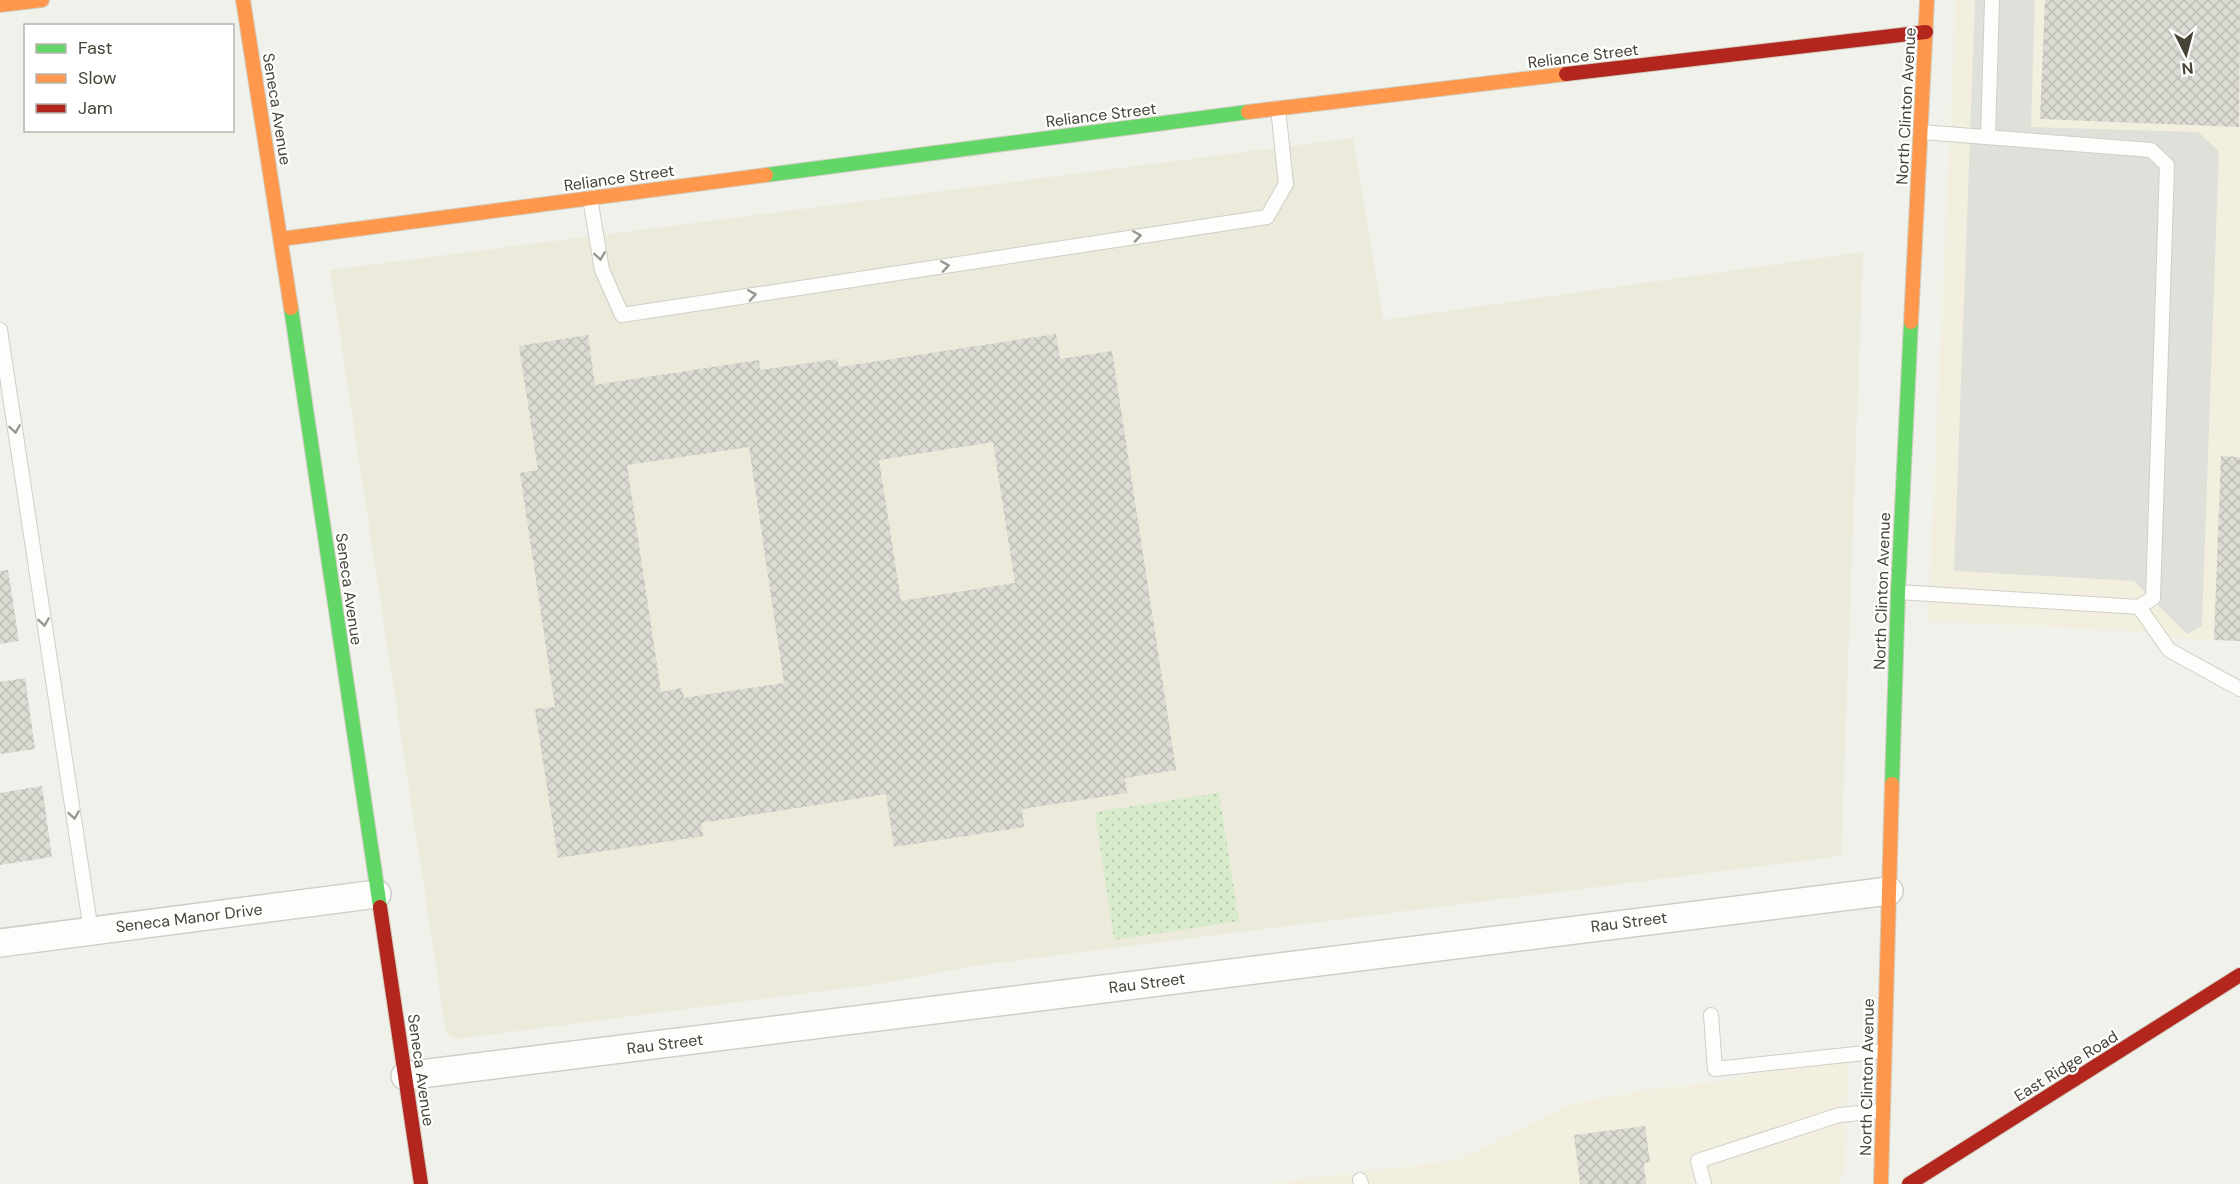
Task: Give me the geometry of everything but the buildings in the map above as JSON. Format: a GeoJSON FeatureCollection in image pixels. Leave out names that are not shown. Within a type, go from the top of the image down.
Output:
{"type":"FeatureCollection","features":[{"type":"Feature","properties":{"kind":"main road"},"geometry":{"type":"LineString","coordinates":[[0,5],[42,0]]}},
{"type":"Feature","properties":{"kind":"main road","name":"Seneca Avenue"},"geometry":{"type":"LineString","coordinates":[[243,0],[281,239],[421,1184]]}},
{"type":"Feature","properties":{"kind":"main road","name":"North Clinton Avenue"},"geometry":{"type":"LineString","coordinates":[[1881,1184],[1882,1051],[1898,592],[1927,0]]}},
{"type":"Feature","properties":{"kind":"main road","name":"Reliance Street"},"geometry":{"type":"LineString","coordinates":[[281,239],[1278,108],[1926,32]]}},
{"type":"Feature","properties":{"kind":"main road","name":"East Ridge Road"},"geometry":{"type":"LineString","coordinates":[[1909,1184],[2240,975]]}},
{"type":"Feature","properties":{"kind":"street","name":"Rau Street"},"geometry":{"type":"LineString","coordinates":[[405,1076],[1889,891]]}},
{"type":"Feature","properties":{"kind":"street","name":"Seneca Manor Drive"},"geometry":{"type":"LineString","coordinates":[[0,943],[377,894]]}},
{"type":"Feature","properties":{"kind":"lane"},"geometry":{"type":"LineString","coordinates":[[1988,137],[1992,0]]}},
{"type":"Feature","properties":{"kind":"lane"},"geometry":{"type":"LineString","coordinates":[[590,198],[602,270],[622,315],[1267,217],[1286,184],[1278,108]]}},
{"type":"Feature","properties":{"kind":"lane"},"geometry":{"type":"LineString","coordinates":[[1898,592],[2139,607],[2153,598],[2167,165],[2151,150],[1921,132]]}},
{"type":"Feature","properties":{"kind":"lane"},"geometry":{"type":"LineString","coordinates":[[0,330],[91,931]]}},
{"type":"Feature","properties":{"kind":"lane"},"geometry":{"type":"LineString","coordinates":[[2139,607],[2169,650],[2240,689]]}},
{"type":"Feature","properties":{"kind":"lane"},"geometry":{"type":"LineString","coordinates":[[1711,1015],[1715,1069],[1882,1051]]}},
{"type":"Feature","properties":{"kind":"lane"},"geometry":{"type":"LineString","coordinates":[[1704,1184],[1698,1161],[1839,1115],[1882,1111]]}},
{"type":"Feature","properties":{"kind":"shaded area"},"geometry":{"type":"Polygon","coordinates":[[[1956,0],[2240,0],[2240,641],[2190,639],[2131,631],[1928,621],[1956,0]]]}},
{"type":"Feature","properties":{"kind":"shaded area"},"geometry":{"type":"Polygon","coordinates":[[[1975,0],[2035,0],[2031,127],[2198,132],[2219,151],[2202,626],[2187,634],[2134,581],[1954,571],[1975,0]]]}},
{"type":"Feature","properties":{"kind":"shaded area"},"geometry":{"type":"Polygon","coordinates":[[[1353,138],[1383,320],[1863,252],[1841,856],[972,966],[885,983],[456,1039],[449,1036],[446,1032],[330,270],[1353,138]]]}},
{"type":"Feature","properties":{"kind":"shaded area"},"geometry":{"type":"Polygon","coordinates":[[[1848,1060],[1845,1170],[1838,1184],[1263,1184],[1459,1160],[1572,1104],[1657,1088],[1718,1082],[1800,1065],[1848,1060]]]}},
{"type":"Feature","properties":{"kind":"green space"},"geometry":{"type":"Polygon","coordinates":[[[1219,793],[1239,921],[1114,940],[1095,812],[1219,793]]]}},
{"type":"Feature","properties":{"kind":"traffic: fast"},"geometry":{"type":"LineString","coordinates":[[766,175],[1248,112]]}},
{"type":"Feature","properties":{"kind":"traffic: fast"},"geometry":{"type":"LineString","coordinates":[[291,308],[380,907]]}},
{"type":"Feature","properties":{"kind":"traffic: fast"},"geometry":{"type":"LineString","coordinates":[[1892,784],[1898,592],[1911,322]]}},
{"type":"Feature","properties":{"kind":"traffic: slow"},"geometry":{"type":"LineString","coordinates":[[0,5],[42,0]]}},
{"type":"Feature","properties":{"kind":"traffic: slow"},"geometry":{"type":"LineString","coordinates":[[243,0],[291,308]]}},
{"type":"Feature","properties":{"kind":"traffic: slow"},"geometry":{"type":"LineString","coordinates":[[1911,322],[1927,0]]}},
{"type":"Feature","properties":{"kind":"traffic: slow"},"geometry":{"type":"LineString","coordinates":[[1248,112],[1566,74]]}},
{"type":"Feature","properties":{"kind":"traffic: slow"},"geometry":{"type":"LineString","coordinates":[[281,239],[766,175]]}},
{"type":"Feature","properties":{"kind":"traffic: slow"},"geometry":{"type":"LineString","coordinates":[[1881,1184],[1892,784]]}},
{"type":"Feature","properties":{"kind":"traffic: jam"},"geometry":{"type":"LineString","coordinates":[[1566,74],[1926,32]]}},
{"type":"Feature","properties":{"kind":"traffic: jam"},"geometry":{"type":"LineString","coordinates":[[380,907],[421,1184]]}},
{"type":"Feature","properties":{"kind":"traffic: jam"},"geometry":{"type":"LineString","coordinates":[[1909,1184],[2240,975]]}}]}
